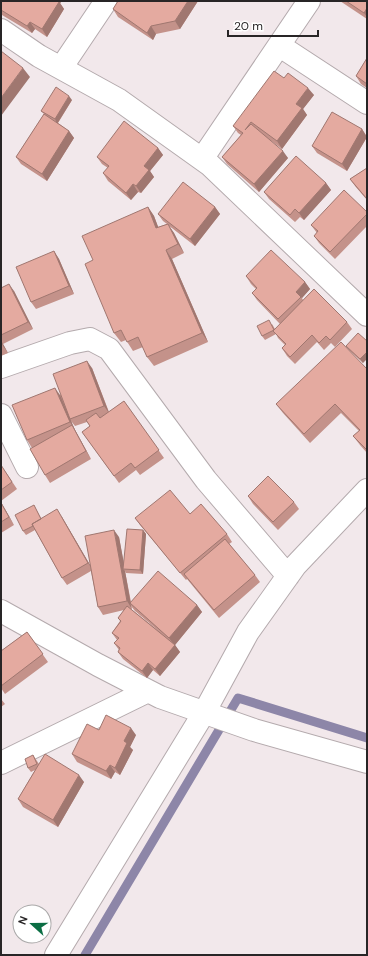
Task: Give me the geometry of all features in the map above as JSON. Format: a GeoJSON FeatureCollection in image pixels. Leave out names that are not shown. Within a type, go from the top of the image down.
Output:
{"type":"FeatureCollection","features":[{"type":"Feature","properties":{"kind":"street"},"geometry":{"type":"LineString","coordinates":[[61,68],[106,1]]}},
{"type":"Feature","properties":{"kind":"street"},"geometry":{"type":"LineString","coordinates":[[202,159],[280,46],[309,1]]}},
{"type":"Feature","properties":{"kind":"street"},"geometry":{"type":"LineString","coordinates":[[1,30],[61,68],[119,100],[202,159],[367,315]]}},
{"type":"Feature","properties":{"kind":"street"},"geometry":{"type":"LineString","coordinates":[[280,46],[367,104]]}},
{"type":"Feature","properties":{"kind":"street"},"geometry":{"type":"LineString","coordinates":[[1,367],[70,343],[90,339],[109,349],[206,480],[288,576]]}},
{"type":"Feature","properties":{"kind":"street"},"geometry":{"type":"LineString","coordinates":[[1,415],[27,467]]}},
{"type":"Feature","properties":{"kind":"street"},"geometry":{"type":"LineString","coordinates":[[56,955],[206,711],[248,632],[296,566],[367,490]]}},
{"type":"Feature","properties":{"kind":"street"},"geometry":{"type":"LineString","coordinates":[[1,612],[160,697],[206,711],[254,730],[367,762]]}},
{"type":"Feature","properties":{"kind":"street"},"geometry":{"type":"LineString","coordinates":[[1,763],[148,691]]}},
{"type":"Feature","properties":{"kind":"building"},"geometry":{"type":"Polygon","coordinates":[[[1,1],[59,2],[42,29],[30,22],[27,26],[1,10],[1,1]]]}},
{"type":"Feature","properties":{"kind":"building"},"geometry":{"type":"Polygon","coordinates":[[[118,1],[188,1],[175,21],[151,26],[147,33],[113,9],[118,1]]]}},
{"type":"Feature","properties":{"kind":"building"},"geometry":{"type":"Polygon","coordinates":[[[346,1],[367,1],[367,8],[364,13],[346,1]]]}},
{"type":"Feature","properties":{"kind":"building"},"geometry":{"type":"Polygon","coordinates":[[[1,51],[23,68],[1,98],[1,51]]]}},
{"type":"Feature","properties":{"kind":"building"},"geometry":{"type":"Polygon","coordinates":[[[367,58],[367,84],[356,76],[367,58]]]}},
{"type":"Feature","properties":{"kind":"building"},"geometry":{"type":"Polygon","coordinates":[[[274,71],[284,78],[288,73],[308,88],[296,104],[302,108],[277,141],[251,122],[245,130],[251,124],[283,151],[254,184],[222,157],[243,133],[233,126],[274,71]]]}},
{"type":"Feature","properties":{"kind":"building"},"geometry":{"type":"Polygon","coordinates":[[[56,87],[69,96],[55,119],[41,111],[56,87]]]}},
{"type":"Feature","properties":{"kind":"building"},"geometry":{"type":"Polygon","coordinates":[[[332,112],[362,129],[342,164],[312,146],[332,112]]]}},
{"type":"Feature","properties":{"kind":"building"},"geometry":{"type":"Polygon","coordinates":[[[44,114],[69,131],[42,174],[16,157],[44,114]]]}},
{"type":"Feature","properties":{"kind":"building"},"geometry":{"type":"Polygon","coordinates":[[[124,121],[158,148],[144,166],[149,170],[136,186],[133,184],[126,193],[103,173],[109,166],[97,157],[124,121]]]}},
{"type":"Feature","properties":{"kind":"building"},"geometry":{"type":"Polygon","coordinates":[[[296,156],[326,183],[299,213],[295,209],[290,215],[264,192],[296,156]]]}},
{"type":"Feature","properties":{"kind":"building"},"geometry":{"type":"Polygon","coordinates":[[[367,168],[367,199],[350,179],[367,168]]]}},
{"type":"Feature","properties":{"kind":"building"},"geometry":{"type":"Polygon","coordinates":[[[183,182],[215,207],[190,239],[158,214],[183,182]]]}},
{"type":"Feature","properties":{"kind":"building"},"geometry":{"type":"Polygon","coordinates":[[[344,190],[367,212],[367,214],[330,252],[314,236],[318,231],[311,225],[344,190]]]}},
{"type":"Feature","properties":{"kind":"building"},"geometry":{"type":"Polygon","coordinates":[[[148,207],[156,228],[168,224],[178,244],[166,250],[202,333],[147,357],[138,337],[127,342],[121,330],[114,333],[85,264],[93,260],[82,236],[148,207]]]}},
{"type":"Feature","properties":{"kind":"building"},"geometry":{"type":"Polygon","coordinates":[[[271,250],[305,282],[296,292],[301,297],[278,319],[252,293],[257,288],[246,276],[271,250]]]}},
{"type":"Feature","properties":{"kind":"building"},"geometry":{"type":"Polygon","coordinates":[[[54,251],[69,286],[31,302],[16,267],[54,251]]]}},
{"type":"Feature","properties":{"kind":"building"},"geometry":{"type":"Polygon","coordinates":[[[9,284],[28,322],[1,335],[1,288],[9,284]]]}},
{"type":"Feature","properties":{"kind":"building"},"geometry":{"type":"Polygon","coordinates":[[[314,289],[347,322],[330,340],[326,336],[319,343],[312,335],[290,357],[282,348],[286,344],[273,331],[314,289]]]}},
{"type":"Feature","properties":{"kind":"building"},"geometry":{"type":"Polygon","coordinates":[[[269,320],[274,330],[262,336],[257,326],[269,320]]]}},
{"type":"Feature","properties":{"kind":"building"},"geometry":{"type":"Polygon","coordinates":[[[358,333],[367,341],[367,352],[360,359],[346,346],[358,333]]]}},
{"type":"Feature","properties":{"kind":"building"},"geometry":{"type":"Polygon","coordinates":[[[341,342],[367,369],[367,450],[353,436],[360,430],[335,404],[304,434],[276,404],[341,342]]]}},
{"type":"Feature","properties":{"kind":"building"},"geometry":{"type":"Polygon","coordinates":[[[87,361],[104,406],[70,419],[53,374],[87,361]]]}},
{"type":"Feature","properties":{"kind":"building"},"geometry":{"type":"Polygon","coordinates":[[[55,388],[70,422],[27,440],[12,405],[55,388]]]}},
{"type":"Feature","properties":{"kind":"building"},"geometry":{"type":"Polygon","coordinates":[[[124,401],[159,450],[135,468],[131,463],[114,476],[82,432],[90,426],[86,420],[96,413],[100,418],[124,401]]]}},
{"type":"Feature","properties":{"kind":"building"},"geometry":{"type":"Polygon","coordinates":[[[72,425],[86,451],[45,475],[30,449],[72,425]]]}},
{"type":"Feature","properties":{"kind":"building"},"geometry":{"type":"Polygon","coordinates":[[[1,465],[12,482],[1,490],[1,465]]]}},
{"type":"Feature","properties":{"kind":"building"},"geometry":{"type":"Polygon","coordinates":[[[268,476],[294,502],[273,522],[248,496],[268,476]]]}},
{"type":"Feature","properties":{"kind":"building"},"geometry":{"type":"Polygon","coordinates":[[[170,490],[190,514],[201,504],[227,534],[180,573],[135,518],[170,490]]]}},
{"type":"Feature","properties":{"kind":"building"},"geometry":{"type":"Polygon","coordinates":[[[1,503],[9,517],[1,522],[1,503]]]}},
{"type":"Feature","properties":{"kind":"building"},"geometry":{"type":"Polygon","coordinates":[[[34,505],[41,519],[32,524],[33,526],[23,531],[15,515],[34,505]]]}},
{"type":"Feature","properties":{"kind":"building"},"geometry":{"type":"Polygon","coordinates":[[[57,509],[88,563],[62,578],[32,524],[57,509]]]}},
{"type":"Feature","properties":{"kind":"building"},"geometry":{"type":"Polygon","coordinates":[[[127,529],[143,530],[140,570],[123,569],[127,529]]]}},
{"type":"Feature","properties":{"kind":"building"},"geometry":{"type":"Polygon","coordinates":[[[114,530],[127,601],[98,607],[85,536],[114,530]]]}},
{"type":"Feature","properties":{"kind":"building"},"geometry":{"type":"Polygon","coordinates":[[[225,539],[255,575],[214,610],[184,574],[225,539]]]}},
{"type":"Feature","properties":{"kind":"building"},"geometry":{"type":"Polygon","coordinates":[[[158,571],[197,605],[169,638],[130,603],[158,571]]]}},
{"type":"Feature","properties":{"kind":"building"},"geometry":{"type":"Polygon","coordinates":[[[127,606],[175,645],[155,669],[148,663],[142,671],[118,652],[120,648],[114,643],[119,638],[112,633],[121,621],[118,618],[127,606]]]}},
{"type":"Feature","properties":{"kind":"building"},"geometry":{"type":"Polygon","coordinates":[[[27,632],[43,654],[1,686],[1,651],[27,632]]]}},
{"type":"Feature","properties":{"kind":"building"},"geometry":{"type":"Polygon","coordinates":[[[106,715],[131,728],[124,741],[127,743],[115,768],[110,765],[106,771],[72,754],[87,724],[99,730],[106,715]]]}},
{"type":"Feature","properties":{"kind":"building"},"geometry":{"type":"Polygon","coordinates":[[[45,754],[79,775],[53,820],[18,799],[45,754]]]}},
{"type":"Feature","properties":{"kind":"building"},"geometry":{"type":"Polygon","coordinates":[[[33,755],[37,764],[28,768],[25,759],[33,755]]]}},
{"type":"Feature","properties":{"kind":"waterway"},"geometry":{"type":"LineString","coordinates":[[85,955],[238,698],[367,738]]}}]}
